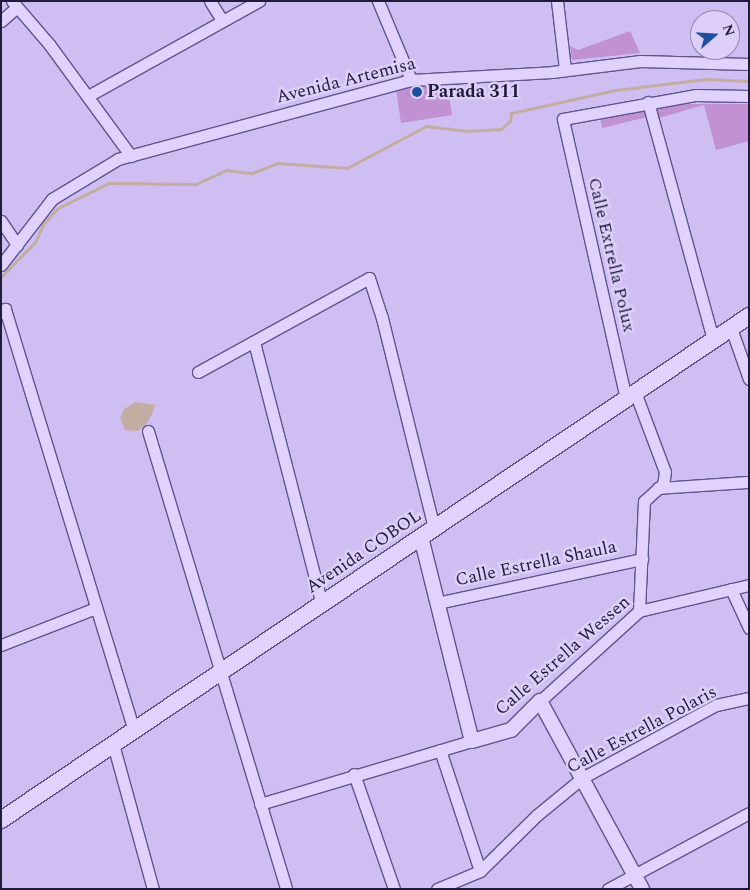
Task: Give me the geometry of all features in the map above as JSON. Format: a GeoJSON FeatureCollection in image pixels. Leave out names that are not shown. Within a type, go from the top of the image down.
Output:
{"type":"FeatureCollection","features":[{"type":"Feature","properties":{"kind":"main road","name":"Avenida COBOL"},"geometry":{"type":"LineString","coordinates":[[1,820],[221,674],[749,316]]}},
{"type":"Feature","properties":{"kind":"street"},"geometry":{"type":"LineString","coordinates":[[210,1],[222,20]]}},
{"type":"Feature","properties":{"kind":"street"},"geometry":{"type":"LineString","coordinates":[[88,96],[259,1]]}},
{"type":"Feature","properties":{"kind":"street"},"geometry":{"type":"LineString","coordinates":[[378,1],[412,80]]}},
{"type":"Feature","properties":{"kind":"street"},"geometry":{"type":"LineString","coordinates":[[557,1],[565,69]]}},
{"type":"Feature","properties":{"kind":"street"},"geometry":{"type":"LineString","coordinates":[[1,21],[14,4],[88,96],[131,156]]}},
{"type":"Feature","properties":{"kind":"street","name":"Avenida Artemisa"},"geometry":{"type":"LineString","coordinates":[[1,265],[52,199],[97,169],[131,156],[412,80],[565,69],[640,61],[749,64]]}},
{"type":"Feature","properties":{"kind":"street"},"geometry":{"type":"LineString","coordinates":[[713,340],[648,102],[695,95],[749,96]]}},
{"type":"Feature","properties":{"kind":"street","name":"Calle Extrella Polux"},"geometry":{"type":"LineString","coordinates":[[648,102],[563,119],[630,395],[664,472],[663,484],[658,488]]}},
{"type":"Feature","properties":{"kind":"street"},"geometry":{"type":"LineString","coordinates":[[1,221],[16,245]]}},
{"type":"Feature","properties":{"kind":"street"},"geometry":{"type":"LineString","coordinates":[[198,372],[369,278],[382,318],[428,532],[438,603],[472,741]]}},
{"type":"Feature","properties":{"kind":"street"},"geometry":{"type":"LineString","coordinates":[[3,311],[134,731]]}},
{"type":"Feature","properties":{"kind":"street"},"geometry":{"type":"LineString","coordinates":[[732,328],[748,371]]}},
{"type":"Feature","properties":{"kind":"street"},"geometry":{"type":"LineString","coordinates":[[254,342],[322,605]]}},
{"type":"Feature","properties":{"kind":"street"},"geometry":{"type":"LineString","coordinates":[[148,431],[286,889]]}},
{"type":"Feature","properties":{"kind":"street"},"geometry":{"type":"LineString","coordinates":[[639,611],[644,501],[658,488],[749,482]]}},
{"type":"Feature","properties":{"kind":"street","name":"Calle Estrella Shaula"},"geometry":{"type":"LineString","coordinates":[[438,603],[642,559]]}},
{"type":"Feature","properties":{"kind":"street","name":"Calle Estrella Wessen"},"geometry":{"type":"LineString","coordinates":[[260,804],[354,774],[511,730],[540,700],[639,611],[749,585]]}},
{"type":"Feature","properties":{"kind":"street"},"geometry":{"type":"LineString","coordinates":[[732,589],[749,628]]}},
{"type":"Feature","properties":{"kind":"street"},"geometry":{"type":"LineString","coordinates":[[1,645],[96,608]]}},
{"type":"Feature","properties":{"kind":"street","name":"Calle Estrella Polaris"},"geometry":{"type":"LineString","coordinates":[[437,889],[480,872],[537,815],[582,778],[716,705],[749,698]]}},
{"type":"Feature","properties":{"kind":"street"},"geometry":{"type":"LineString","coordinates":[[540,700],[642,889]]}},
{"type":"Feature","properties":{"kind":"street"},"geometry":{"type":"LineString","coordinates":[[113,744],[153,889]]}},
{"type":"Feature","properties":{"kind":"street"},"geometry":{"type":"LineString","coordinates":[[440,750],[480,872]]}},
{"type":"Feature","properties":{"kind":"street"},"geometry":{"type":"LineString","coordinates":[[354,774],[394,889]]}},
{"type":"Feature","properties":{"kind":"street"},"geometry":{"type":"LineString","coordinates":[[608,889],[749,814]]}},
{"type":"Feature","properties":{"kind":"shaded area"},"geometry":{"type":"Polygon","coordinates":[[[630,31],[640,53],[572,60],[570,46],[578,50],[630,31]]]}},
{"type":"Feature","properties":{"kind":"shaded area"},"geometry":{"type":"Polygon","coordinates":[[[447,82],[452,115],[401,123],[396,89],[447,82]]]}},
{"type":"Feature","properties":{"kind":"shaded area"},"geometry":{"type":"Polygon","coordinates":[[[656,104],[749,104],[749,141],[716,150],[704,105],[659,118],[656,104]]]}},
{"type":"Feature","properties":{"kind":"shaded area"},"geometry":{"type":"Polygon","coordinates":[[[645,109],[647,117],[602,128],[600,116],[645,109]]]}},
{"type":"Feature","properties":{"kind":"shaded area"},"geometry":{"type":"Polygon","coordinates":[[[136,402],[156,405],[148,422],[138,431],[125,430],[120,418],[124,409],[136,402]]]}},
{"type":"Feature","properties":{"kind":"waterway"},"geometry":{"type":"LineString","coordinates":[[1,277],[35,242],[44,223],[58,208],[109,183],[196,184],[226,170],[252,173],[278,163],[347,168],[426,126],[465,131],[501,129],[510,121],[511,113],[616,90],[705,79],[749,81]]}},
{"type":"Feature","properties":{"kind":"place","name":"Parada 311"},"geometry":{"type":"Point","coordinates":[417,92]}}]}
